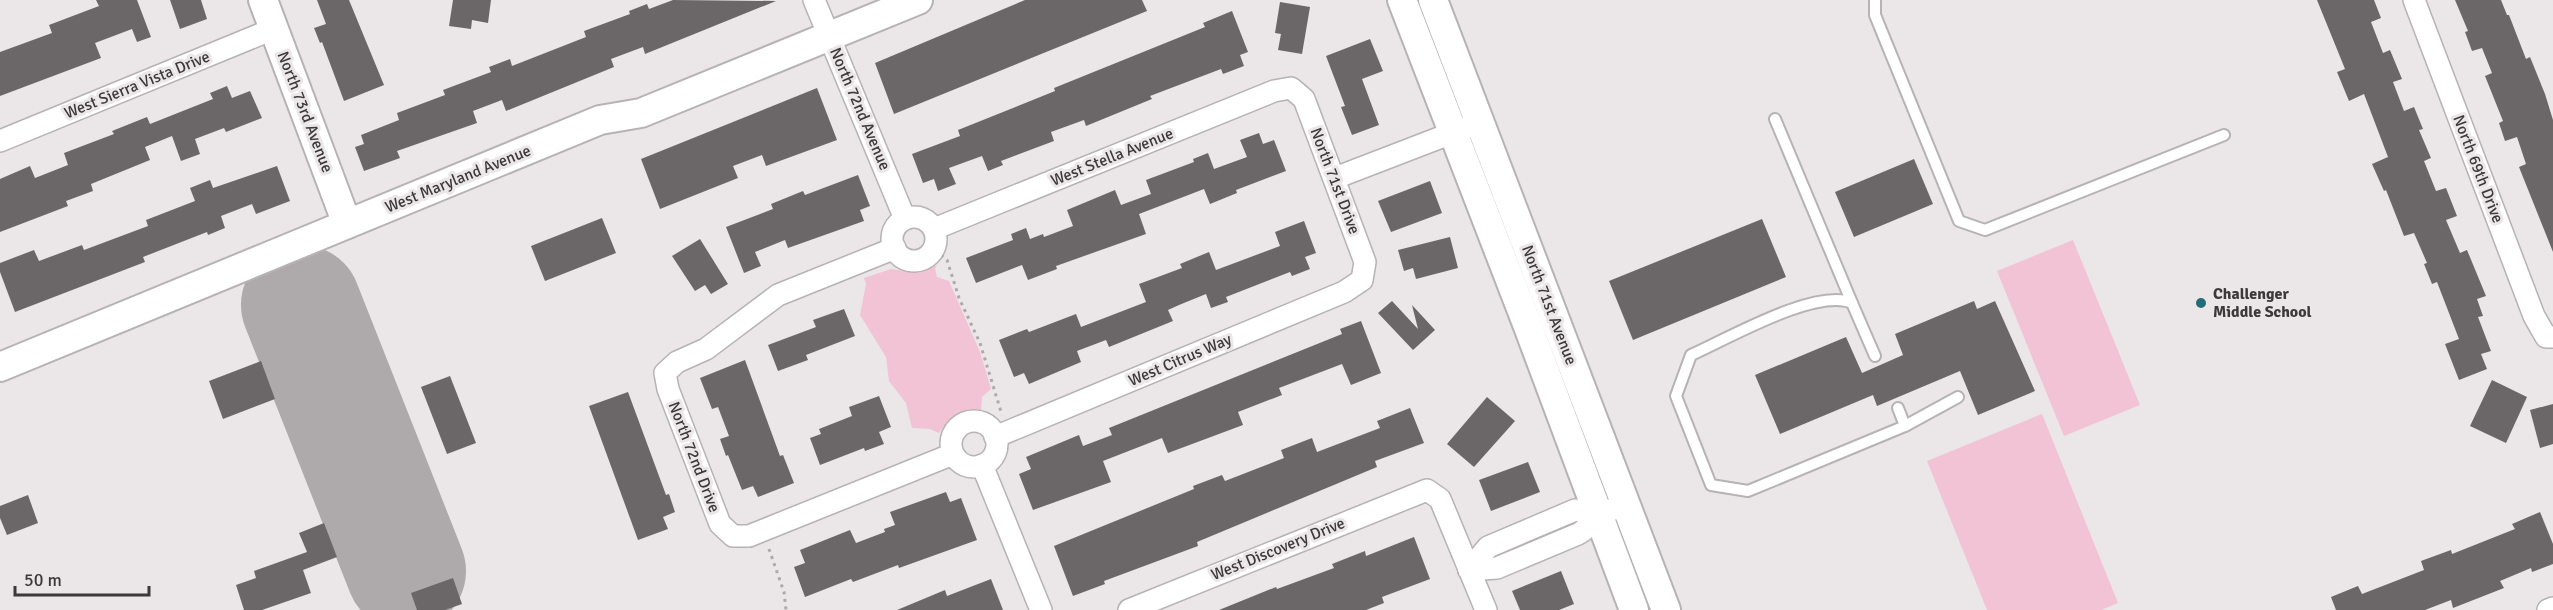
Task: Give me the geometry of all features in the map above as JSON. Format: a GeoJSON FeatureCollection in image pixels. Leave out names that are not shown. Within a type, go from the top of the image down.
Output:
{"type":"FeatureCollection","features":[{"type":"Feature","properties":{"kind":"street","name":"North 73rd Avenue"},"geometry":{"type":"LineString","coordinates":[[262,0],[347,224]]}},
{"type":"Feature","properties":{"kind":"street","name":"North 72nd Avenue"},"geometry":{"type":"LineString","coordinates":[[814,0],[905,219]]}},
{"type":"Feature","properties":{"kind":"street","name":"West Maryland Avenue"},"geometry":{"type":"LineString","coordinates":[[0,367],[600,120],[641,113],[918,0]]}},
{"type":"Feature","properties":{"kind":"street","name":"North 71st Avenue"},"geometry":{"type":"LineString","coordinates":[[1402,0],[1466,127],[1626,504],[1666,610]]}},
{"type":"Feature","properties":{"kind":"street","name":"North 71st Avenue"},"geometry":{"type":"LineString","coordinates":[[1433,0],[1466,127],[1598,514],[1634,610]]}},
{"type":"Feature","properties":{"kind":"street","name":"North 69th Drive"},"geometry":{"type":"LineString","coordinates":[[2414,0],[2534,316],[2549,337]]}},
{"type":"Feature","properties":{"kind":"street","name":"West Sierra Vista Drive"},"geometry":{"type":"LineString","coordinates":[[0,141],[273,29]]}},
{"type":"Feature","properties":{"kind":"street","name":"North 71st Drive"},"geometry":{"type":"LineString","coordinates":[[1292,88],[1304,99],[1335,178],[1365,262],[1362,280]]}},
{"type":"Feature","properties":{"kind":"street","name":"West Stella Avenue"},"geometry":{"type":"LineString","coordinates":[[934,229],[1274,91],[1292,88]]}},
{"type":"Feature","properties":{"kind":"street"},"geometry":{"type":"LineString","coordinates":[[1335,178],[1466,127]]}},
{"type":"Feature","properties":{"kind":"street"},"geometry":{"type":"LineString","coordinates":[[912,217],[925,219],[934,229],[936,244],[927,256],[920,260],[905,258],[894,248],[892,241],[895,228],[905,219],[912,217]]}},
{"type":"Feature","properties":{"kind":"street","name":"North 72nd Drive"},"geometry":{"type":"LineString","coordinates":[[894,248],[778,295],[706,349],[677,362],[665,373],[668,389],[720,524],[733,536],[749,536],[953,454]]}},
{"type":"Feature","properties":{"kind":"street","name":"West Citrus Way"},"geometry":{"type":"LineString","coordinates":[[996,437],[1344,292],[1362,280]]}},
{"type":"Feature","properties":{"kind":"street"},"geometry":{"type":"LineString","coordinates":[[968,422],[982,422],[996,437],[996,450],[993,456],[982,465],[963,464],[953,454],[951,441],[953,434],[968,422]]}},
{"type":"Feature","properties":{"kind":"street"},"geometry":{"type":"LineString","coordinates":[[982,465],[1041,610]]}},
{"type":"Feature","properties":{"kind":"street","name":"West Discovery Drive"},"geometry":{"type":"LineString","coordinates":[[1129,610],[1427,490],[1440,499],[1469,570]]}},
{"type":"Feature","properties":{"kind":"street"},"geometry":{"type":"LineString","coordinates":[[1486,610],[1469,570],[1488,547],[1575,510],[1598,514],[1626,504]]}},
{"type":"Feature","properties":{"kind":"street"},"geometry":{"type":"LineString","coordinates":[[2548,610],[2553,608]]}},
{"type":"Feature","properties":{"kind":"lane"},"geometry":{"type":"LineString","coordinates":[[1875,0],[1875,15],[1959,221],[1985,230],[2224,135]]}},
{"type":"Feature","properties":{"kind":"lane"},"geometry":{"type":"LineString","coordinates":[[1775,119],[1875,356]]}},
{"type":"Feature","properties":{"kind":"lane"},"geometry":{"type":"LineString","coordinates":[[1852,303],[1841,298],[1799,305],[1691,355],[1676,396],[1711,485],[1748,491],[1905,426],[1958,397]]}},
{"type":"Feature","properties":{"kind":"lane"},"geometry":{"type":"LineString","coordinates":[[1898,408],[1905,426]]}},
{"type":"Feature","properties":{"kind":"path"},"geometry":{"type":"LineString","coordinates":[[944,250],[941,255],[947,260],[959,298],[980,343],[1001,414]]}},
{"type":"Feature","properties":{"kind":"path"},"geometry":{"type":"LineString","coordinates":[[994,415],[1010,411]]}},
{"type":"Feature","properties":{"kind":"path"},"geometry":{"type":"LineString","coordinates":[[769,549],[784,592],[786,610]]}},
{"type":"Feature","properties":{"kind":"shaded area"},"geometry":{"type":"Polygon","coordinates":[[[2073,240],[2140,405],[2064,436],[1997,271],[2073,240]]]}},
{"type":"Feature","properties":{"kind":"shaded area"},"geometry":{"type":"Polygon","coordinates":[[[937,265],[935,269],[937,277],[949,281],[980,352],[991,389],[982,397],[981,410],[967,410],[956,414],[939,433],[930,429],[912,428],[906,403],[889,381],[886,357],[860,315],[866,284],[864,278],[891,269],[920,273],[937,265]]]}},
{"type":"Feature","properties":{"kind":"shaded area"},"geometry":{"type":"Polygon","coordinates":[[[2042,414],[2118,603],[2101,610],[1987,610],[1927,461],[2042,414]]]}},
{"type":"Feature","properties":{"kind":"building"},"geometry":{"type":"Polygon","coordinates":[[[96,0],[137,0],[151,37],[137,42],[132,29],[95,43],[101,58],[0,96],[0,52],[52,33],[49,25],[99,6],[96,0]]]}},
{"type":"Feature","properties":{"kind":"building"},"geometry":{"type":"Polygon","coordinates":[[[170,0],[201,0],[207,19],[180,29],[170,0]]]}},
{"type":"Feature","properties":{"kind":"building"},"geometry":{"type":"Polygon","coordinates":[[[317,0],[349,0],[384,85],[344,101],[322,42],[320,43],[314,28],[326,24],[317,0]]]}},
{"type":"Feature","properties":{"kind":"building"},"geometry":{"type":"Polygon","coordinates":[[[453,0],[491,0],[488,23],[472,20],[471,29],[449,26],[453,0]]]}},
{"type":"Feature","properties":{"kind":"building"},"geometry":{"type":"Polygon","coordinates":[[[673,0],[776,1],[645,54],[643,47],[611,59],[614,67],[506,111],[502,100],[473,111],[477,123],[397,151],[400,158],[364,171],[355,147],[364,144],[361,135],[399,120],[397,113],[445,95],[443,90],[491,72],[489,67],[510,59],[512,66],[586,37],[584,31],[630,14],[629,11],[647,4],[649,9],[673,0]]]}},
{"type":"Feature","properties":{"kind":"building"},"geometry":{"type":"Polygon","coordinates":[[[1025,0],[1142,0],[1147,11],[894,114],[875,63],[1025,0]]]}},
{"type":"Feature","properties":{"kind":"building"},"geometry":{"type":"Polygon","coordinates":[[[2317,0],[2374,0],[2381,18],[2371,22],[2383,53],[2390,50],[2402,79],[2393,82],[2404,111],[2414,107],[2423,129],[2419,130],[2431,158],[2424,161],[2436,191],[2446,188],[2457,216],[2446,220],[2460,253],[2467,250],[2486,296],[2477,299],[2483,316],[2478,317],[2491,351],[2481,354],[2487,369],[2459,380],[2445,344],[2459,339],[2437,282],[2432,284],[2424,264],[2427,263],[2414,233],[2404,236],[2386,190],[2384,191],[2372,164],[2388,157],[2364,94],[2349,101],[2337,72],[2345,69],[2317,0]]]}},
{"type":"Feature","properties":{"kind":"building"},"geometry":{"type":"Polygon","coordinates":[[[2455,0],[2501,0],[2526,59],[2530,57],[2545,94],[2553,120],[2553,252],[2519,167],[2526,164],[2517,137],[2505,141],[2499,123],[2503,121],[2485,76],[2492,73],[2482,48],[2472,51],[2465,32],[2468,31],[2455,0]]]}},
{"type":"Feature","properties":{"kind":"building"},"geometry":{"type":"Polygon","coordinates":[[[1280,2],[1310,7],[1302,54],[1278,50],[1281,34],[1275,33],[1280,2]]]}},
{"type":"Feature","properties":{"kind":"building"},"geometry":{"type":"Polygon","coordinates":[[[1232,11],[1248,52],[1240,55],[1244,66],[1223,74],[1221,69],[1150,96],[1152,99],[1086,126],[1084,120],[1051,132],[1054,141],[1001,161],[1003,165],[988,171],[982,156],[949,168],[956,184],[938,191],[934,179],[923,183],[912,154],[960,136],[958,130],[1055,91],[1054,88],[1205,27],[1203,23],[1232,11]]]}},
{"type":"Feature","properties":{"kind":"building"},"geometry":{"type":"Polygon","coordinates":[[[1370,39],[1383,71],[1362,79],[1379,125],[1352,135],[1341,107],[1345,106],[1326,56],[1370,39]]]}},
{"type":"Feature","properties":{"kind":"building"},"geometry":{"type":"Polygon","coordinates":[[[227,86],[232,98],[250,91],[262,118],[226,132],[224,128],[195,139],[200,154],[181,161],[172,136],[145,147],[150,160],[91,184],[93,191],[66,201],[68,206],[0,232],[0,179],[30,166],[35,178],[68,165],[64,153],[114,134],[112,131],[147,117],[150,124],[213,99],[210,93],[227,86]]]}},
{"type":"Feature","properties":{"kind":"building"},"geometry":{"type":"Polygon","coordinates":[[[817,88],[837,140],[766,166],[762,155],[733,166],[738,178],[660,209],[641,159],[817,88]]]}},
{"type":"Feature","properties":{"kind":"building"},"geometry":{"type":"Polygon","coordinates":[[[1259,133],[1263,144],[1274,140],[1286,171],[1236,190],[1237,193],[1210,204],[1204,189],[1139,214],[1146,234],[1056,266],[1057,269],[1028,280],[1022,265],[976,283],[966,258],[1013,240],[1011,234],[1026,228],[1030,239],[1043,234],[1044,237],[1073,226],[1067,210],[1115,190],[1121,205],[1151,194],[1146,180],[1194,162],[1193,159],[1208,153],[1214,169],[1247,157],[1240,140],[1259,133]]]}},
{"type":"Feature","properties":{"kind":"building"},"geometry":{"type":"Polygon","coordinates":[[[1914,159],[1933,204],[1854,237],[1835,192],[1914,159]]]}},
{"type":"Feature","properties":{"kind":"building"},"geometry":{"type":"Polygon","coordinates":[[[277,166],[290,201],[256,214],[252,204],[221,216],[225,228],[208,235],[207,232],[143,257],[145,262],[15,312],[0,272],[0,263],[34,250],[39,261],[82,245],[84,250],[148,226],[146,220],[195,201],[190,188],[210,180],[213,188],[277,166]]]}},
{"type":"Feature","properties":{"kind":"building"},"geometry":{"type":"Polygon","coordinates":[[[858,175],[870,206],[860,210],[864,221],[788,248],[785,240],[755,252],[761,266],[744,273],[726,227],[773,209],[771,204],[803,191],[805,195],[858,175]]]}},
{"type":"Feature","properties":{"kind":"building"},"geometry":{"type":"Polygon","coordinates":[[[1430,181],[1442,213],[1391,232],[1378,201],[1430,181]]]}},
{"type":"Feature","properties":{"kind":"building"},"geometry":{"type":"Polygon","coordinates":[[[602,218],[616,253],[545,281],[531,246],[602,218]]]}},
{"type":"Feature","properties":{"kind":"building"},"geometry":{"type":"Polygon","coordinates":[[[1762,219],[1786,277],[1633,340],[1609,281],[1762,219]]]}},
{"type":"Feature","properties":{"kind":"building"},"geometry":{"type":"Polygon","coordinates":[[[1304,221],[1316,253],[1305,257],[1310,269],[1292,276],[1290,272],[1226,297],[1228,302],[1211,308],[1206,294],[1168,310],[1173,321],[1109,347],[1106,340],[1077,351],[1081,362],[1029,384],[1024,373],[1014,377],[999,340],[1027,329],[1029,332],[1076,314],[1081,327],[1146,302],[1139,284],[1182,268],[1180,264],[1209,252],[1216,270],[1280,246],[1275,232],[1304,221]]]}},
{"type":"Feature","properties":{"kind":"building"},"geometry":{"type":"Polygon","coordinates":[[[1450,237],[1458,268],[1416,279],[1413,268],[1404,271],[1398,250],[1450,237]]]}},
{"type":"Feature","properties":{"kind":"building"},"geometry":{"type":"Polygon","coordinates":[[[700,239],[728,284],[711,294],[705,285],[695,291],[672,256],[700,239]]]}},
{"type":"Feature","properties":{"kind":"building"},"geometry":{"type":"Polygon","coordinates":[[[1392,301],[1418,329],[1412,305],[1435,330],[1413,350],[1378,313],[1392,301]]]}},
{"type":"Feature","properties":{"kind":"building"},"geometry":{"type":"Polygon","coordinates":[[[1974,301],[1977,309],[1995,301],[2035,391],[1978,415],[1960,371],[1877,406],[1873,395],[1780,434],[1755,375],[1846,337],[1862,373],[1903,355],[1895,334],[1974,301]]]}},
{"type":"Feature","properties":{"kind":"building"},"geometry":{"type":"Polygon","coordinates":[[[844,309],[855,336],[806,355],[808,360],[778,371],[768,345],[816,327],[813,320],[844,309]]]}},
{"type":"Feature","properties":{"kind":"building"},"geometry":{"type":"Polygon","coordinates":[[[1361,321],[1381,373],[1351,385],[1342,364],[1279,388],[1282,395],[1238,412],[1243,425],[1168,453],[1162,438],[1103,461],[1111,482],[1033,510],[1019,474],[1031,469],[1026,457],[1079,435],[1083,446],[1112,435],[1109,428],[1342,334],[1340,329],[1361,321]]]}},
{"type":"Feature","properties":{"kind":"building"},"geometry":{"type":"Polygon","coordinates":[[[745,360],[780,456],[783,455],[794,483],[758,497],[753,486],[742,490],[720,439],[729,436],[718,407],[712,409],[700,378],[745,360]]]}},
{"type":"Feature","properties":{"kind":"building"},"geometry":{"type":"Polygon","coordinates":[[[261,361],[275,399],[223,419],[209,381],[261,361]]]}},
{"type":"Feature","properties":{"kind":"building"},"geometry":{"type":"Polygon","coordinates":[[[450,376],[476,443],[447,454],[421,387],[450,376]]]}},
{"type":"Feature","properties":{"kind":"building"},"geometry":{"type":"Polygon","coordinates":[[[2492,380],[2527,397],[2506,443],[2470,426],[2492,380]]]}},
{"type":"Feature","properties":{"kind":"building"},"geometry":{"type":"Polygon","coordinates":[[[628,392],[666,495],[669,494],[675,512],[663,517],[668,529],[638,540],[589,406],[628,392]]]}},
{"type":"Feature","properties":{"kind":"building"},"geometry":{"type":"Polygon","coordinates":[[[879,396],[891,427],[879,432],[884,444],[865,451],[864,448],[820,465],[810,438],[821,434],[819,429],[852,416],[849,407],[879,396]]]}},
{"type":"Feature","properties":{"kind":"building"},"geometry":{"type":"Polygon","coordinates":[[[1487,397],[1515,421],[1474,467],[1447,444],[1487,397]]]}},
{"type":"Feature","properties":{"kind":"building"},"geometry":{"type":"Polygon","coordinates":[[[2553,404],[2553,444],[2540,448],[2530,410],[2553,404]]]}},
{"type":"Feature","properties":{"kind":"building"},"geometry":{"type":"Polygon","coordinates":[[[1410,408],[1424,443],[1375,461],[1377,467],[1197,542],[1198,546],[1104,581],[1105,584],[1073,596],[1054,546],[1194,489],[1193,486],[1222,475],[1225,481],[1284,458],[1281,450],[1312,438],[1317,452],[1380,428],[1377,421],[1410,408]]]}},
{"type":"Feature","properties":{"kind":"building"},"geometry":{"type":"Polygon","coordinates":[[[1528,462],[1540,492],[1491,511],[1479,480],[1528,462]]]}},
{"type":"Feature","properties":{"kind":"building"},"geometry":{"type":"Polygon","coordinates":[[[946,492],[950,502],[961,498],[977,540],[899,568],[898,565],[853,582],[851,579],[805,597],[794,567],[805,563],[800,550],[850,530],[856,543],[885,532],[884,529],[895,525],[890,512],[946,492]]]}},
{"type":"Feature","properties":{"kind":"building"},"geometry":{"type":"Polygon","coordinates":[[[28,495],[38,523],[7,535],[0,518],[0,506],[28,495]]]}},
{"type":"Feature","properties":{"kind":"building"},"geometry":{"type":"Polygon","coordinates":[[[2540,512],[2553,544],[2553,564],[2532,572],[2531,568],[2500,581],[2504,588],[2453,608],[2451,600],[2425,610],[2336,610],[2331,597],[2358,586],[2362,594],[2424,570],[2421,561],[2451,550],[2452,554],[2515,529],[2512,524],[2540,512]]]}},
{"type":"Feature","properties":{"kind":"building"},"geometry":{"type":"Polygon","coordinates":[[[324,523],[337,557],[303,570],[311,593],[262,610],[244,610],[236,585],[256,578],[254,571],[307,552],[299,533],[324,523]]]}},
{"type":"Feature","properties":{"kind":"building"},"geometry":{"type":"Polygon","coordinates":[[[1414,537],[1430,579],[1382,597],[1384,603],[1366,610],[1219,610],[1276,587],[1277,589],[1334,568],[1332,564],[1365,551],[1366,556],[1414,537]]]}},
{"type":"Feature","properties":{"kind":"building"},"geometry":{"type":"Polygon","coordinates":[[[1561,571],[1574,604],[1559,610],[1520,610],[1512,591],[1561,571]]]}},
{"type":"Feature","properties":{"kind":"building"},"geometry":{"type":"Polygon","coordinates":[[[453,578],[462,604],[445,610],[417,610],[411,593],[453,578]]]}},
{"type":"Feature","properties":{"kind":"building"},"geometry":{"type":"Polygon","coordinates":[[[991,579],[1003,610],[897,610],[945,590],[947,596],[991,579]]]}},
{"type":"Feature","properties":{"kind":"runway"},"geometry":{"type":"LineString","coordinates":[[301,305],[406,571]]}},
{"type":"Feature","properties":{"kind":"place","name":"Challenger Middle School"},"geometry":{"type":"Point","coordinates":[2201,303]}}]}
